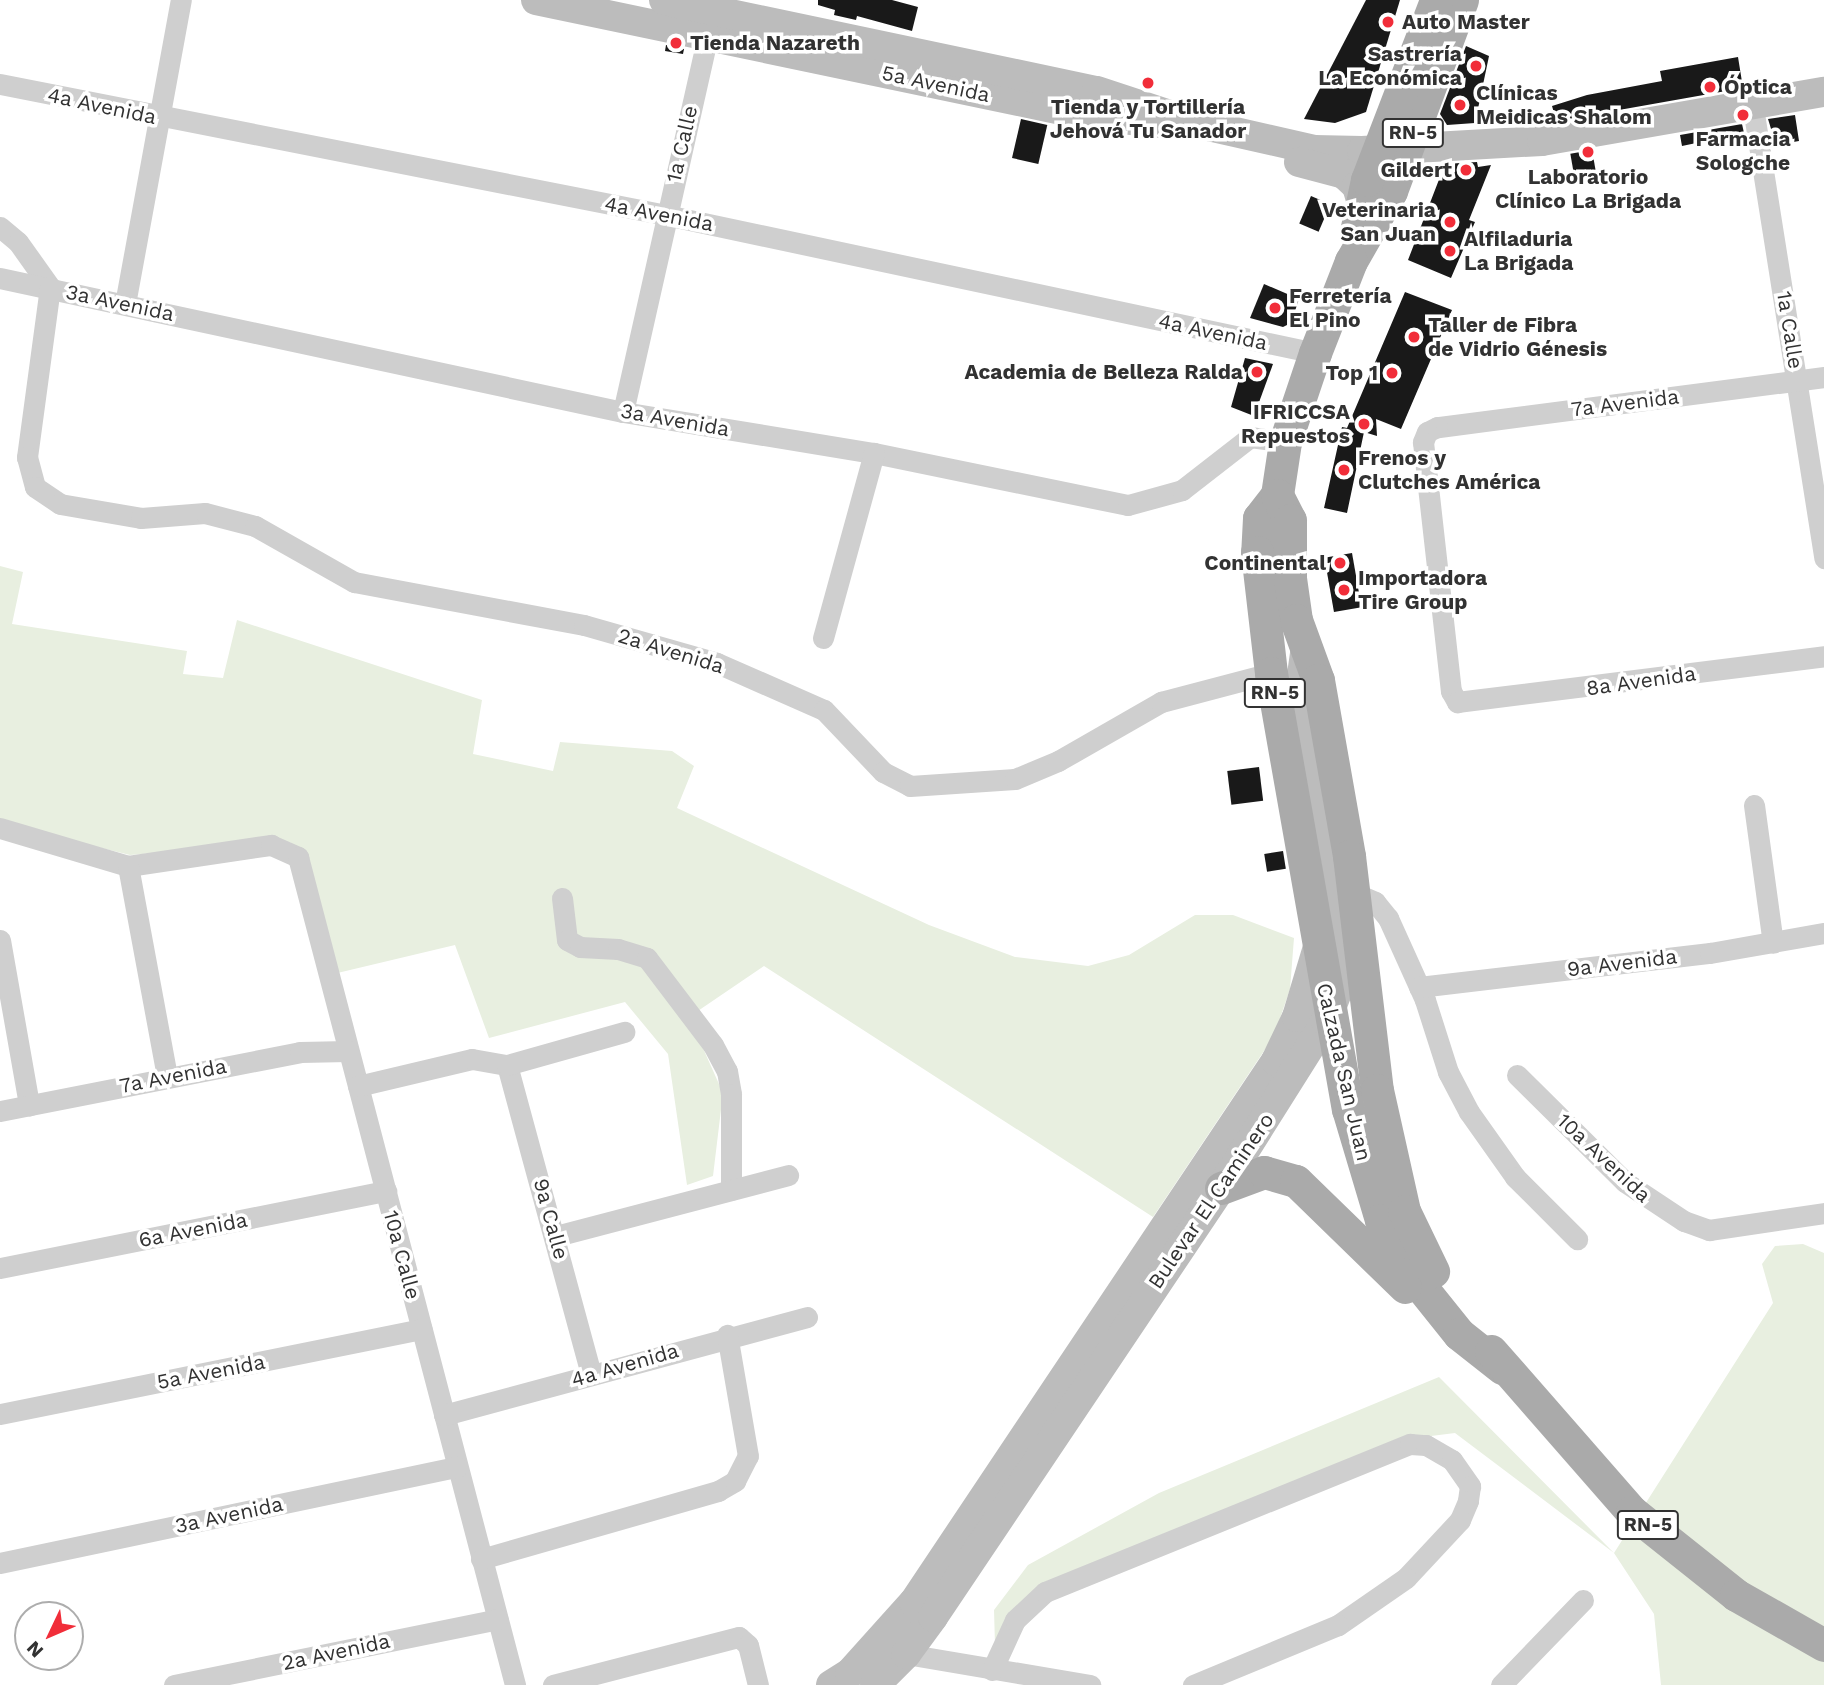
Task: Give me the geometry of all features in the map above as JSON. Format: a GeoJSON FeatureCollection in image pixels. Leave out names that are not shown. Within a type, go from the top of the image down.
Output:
{"type":"FeatureCollection","features":[{"type":"Feature","properties":{"kind":"main road","name":"5a Avenida"},"geometry":{"type":"LineString","coordinates":[[536,0],[712,16]]}},
{"type":"Feature","properties":{"kind":"main road","name":"5a Avenida"},"geometry":{"type":"LineString","coordinates":[[664,0],[712,16],[1094,103],[1327,150],[1580,136],[1752,101],[1824,92]]}},
{"type":"Feature","properties":{"kind":"main road","name":"Calzada San Juan"},"geometry":{"type":"LineString","coordinates":[[1351,261],[1362,204],[1385,132],[1436,0]]}},
{"type":"Feature","properties":{"kind":"main road","name":"Calzada San Juan"},"geometry":{"type":"LineString","coordinates":[[1462,0],[1391,191],[1351,261],[1315,354],[1285,442],[1277,495],[1259,518],[1257,552],[1271,673],[1348,1109],[1381,1220],[1410,1273],[1459,1334],[1502,1368]]}},
{"type":"Feature","properties":{"kind":"main road","name":"5a Avenida"},"geometry":{"type":"LineString","coordinates":[[1094,103],[1299,139],[1357,143],[1385,132]]}},
{"type":"Feature","properties":{"kind":"main road","name":"5a Avenida"},"geometry":{"type":"LineString","coordinates":[[1094,103],[1344,174],[1357,186],[1362,204]]}},
{"type":"Feature","properties":{"kind":"main road","name":"Calzada San Juan"},"geometry":{"type":"LineString","coordinates":[[1277,495],[1290,520],[1290,578],[1306,652],[1318,680],[1355,901],[1377,1090],[1404,1211],[1436,1279],[1502,1368]]}},
{"type":"Feature","properties":{"kind":"main road","name":"Bulevar El Caminero"},"geometry":{"type":"LineString","coordinates":[[831,1685],[894,1647],[1221,1188],[1290,1083],[1326,1021],[1338,990],[1341,929],[1332,858],[1301,682],[1306,652]]}},
{"type":"Feature","properties":{"kind":"main road"},"geometry":{"type":"LineString","coordinates":[[1312,903],[1355,901]]}},
{"type":"Feature","properties":{"kind":"main road","name":"Bulevar El Caminero"},"geometry":{"type":"LineString","coordinates":[[875,1685],[914,1602],[1276,1061],[1297,1017],[1318,947]]}},
{"type":"Feature","properties":{"kind":"main road"},"geometry":{"type":"LineString","coordinates":[[1221,1188],[1249,1174],[1264,1172],[1296,1181],[1320,1200],[1469,1355],[1502,1368]]}},
{"type":"Feature","properties":{"kind":"main road","name":"RN-5"},"geometry":{"type":"LineString","coordinates":[[1502,1368],[1632,1512],[1736,1595],[1824,1645]]}},
{"type":"Feature","properties":{"kind":"street"},"geometry":{"type":"LineString","coordinates":[[125,304],[180,0]]}},
{"type":"Feature","properties":{"kind":"street","name":"1a Calle"},"geometry":{"type":"LineString","coordinates":[[623,412],[712,16]]}},
{"type":"Feature","properties":{"kind":"street","name":"4a Avenida"},"geometry":{"type":"LineString","coordinates":[[0,84],[160,118],[666,215],[1315,354]]}},
{"type":"Feature","properties":{"kind":"street","name":"1a Calle"},"geometry":{"type":"LineString","coordinates":[[1752,101],[1824,558]]}},
{"type":"Feature","properties":{"kind":"street"},"geometry":{"type":"LineString","coordinates":[[0,227],[18,242],[50,287]]}},
{"type":"Feature","properties":{"kind":"street","name":"3a Avenida"},"geometry":{"type":"LineString","coordinates":[[0,278],[623,412],[874,453],[1128,505],[1182,491],[1250,437],[1285,442]]}},
{"type":"Feature","properties":{"kind":"street","name":"2a Avenida"},"geometry":{"type":"LineString","coordinates":[[50,287],[27,457],[35,487],[60,504],[141,518],[205,513],[255,526],[354,582],[584,625],[717,663],[824,710],[883,772],[926,788],[1015,779],[1058,761],[1161,702],[1271,673]]}},
{"type":"Feature","properties":{"kind":"street","name":"7a Avenida"},"geometry":{"type":"LineString","coordinates":[[1457,702],[1451,691],[1423,442],[1427,432],[1824,377]]}},
{"type":"Feature","properties":{"kind":"street"},"geometry":{"type":"LineString","coordinates":[[823,638],[874,453]]}},
{"type":"Feature","properties":{"kind":"street","name":"8a Avenida"},"geometry":{"type":"LineString","coordinates":[[1457,702],[1824,656]]}},
{"type":"Feature","properties":{"kind":"street"},"geometry":{"type":"LineString","coordinates":[[1754,805],[1773,943]]}},
{"type":"Feature","properties":{"kind":"street"},"geometry":{"type":"LineString","coordinates":[[0,828],[128,866],[167,1077]]}},
{"type":"Feature","properties":{"kind":"street","name":"10a Calle"},"geometry":{"type":"LineString","coordinates":[[128,866],[271,845],[298,857],[514,1684]]}},
{"type":"Feature","properties":{"kind":"street"},"geometry":{"type":"LineString","coordinates":[[562,898],[567,940],[580,947],[632,951],[647,958],[713,1045],[727,1071],[731,1094],[731,1190]]}},
{"type":"Feature","properties":{"kind":"street"},"geometry":{"type":"LineString","coordinates":[[1355,901],[1383,911],[1419,987],[1448,1072],[1469,1112],[1516,1177],[1577,1239]]}},
{"type":"Feature","properties":{"kind":"street","name":"9a Avenida"},"geometry":{"type":"LineString","coordinates":[[1419,987],[1773,943],[1824,933]]}},
{"type":"Feature","properties":{"kind":"street"},"geometry":{"type":"LineString","coordinates":[[0,940],[29,1105]]}},
{"type":"Feature","properties":{"kind":"street"},"geometry":{"type":"LineString","coordinates":[[358,1086],[472,1059],[507,1065],[624,1032]]}},
{"type":"Feature","properties":{"kind":"street","name":"7a Avenida"},"geometry":{"type":"LineString","coordinates":[[0,1111],[300,1052],[348,1051]]}},
{"type":"Feature","properties":{"kind":"street","name":"9a Calle"},"geometry":{"type":"LineString","coordinates":[[507,1065],[556,1236],[591,1375]]}},
{"type":"Feature","properties":{"kind":"street","name":"10a Avenida"},"geometry":{"type":"LineString","coordinates":[[1517,1075],[1625,1182],[1684,1221],[1709,1230],[1824,1213]]}},
{"type":"Feature","properties":{"kind":"street"},"geometry":{"type":"LineString","coordinates":[[556,1236],[788,1175]]}},
{"type":"Feature","properties":{"kind":"street","name":"6a Avenida"},"geometry":{"type":"LineString","coordinates":[[0,1268],[386,1191]]}},
{"type":"Feature","properties":{"kind":"street","name":"4a Avenida"},"geometry":{"type":"LineString","coordinates":[[444,1415],[727,1335],[807,1317]]}},
{"type":"Feature","properties":{"kind":"street","name":"5a Avenida"},"geometry":{"type":"LineString","coordinates":[[0,1414],[422,1329]]}},
{"type":"Feature","properties":{"kind":"street"},"geometry":{"type":"LineString","coordinates":[[481,1559],[718,1491],[735,1481],[748,1456],[727,1335]]}},
{"type":"Feature","properties":{"kind":"street"},"geometry":{"type":"LineString","coordinates":[[992,1670],[1014,1620],[1045,1592],[1410,1444],[1426,1445],[1452,1461],[1470,1486],[1468,1501],[1460,1520],[1406,1578],[1338,1625],[1197,1684]]}},
{"type":"Feature","properties":{"kind":"street","name":"3a Avenida"},"geometry":{"type":"LineString","coordinates":[[0,1563],[457,1467]]}},
{"type":"Feature","properties":{"kind":"street"},"geometry":{"type":"LineString","coordinates":[[1501,1685],[1583,1600]]}},
{"type":"Feature","properties":{"kind":"street","name":"2a Avenida"},"geometry":{"type":"LineString","coordinates":[[174,1685],[497,1619]]}},
{"type":"Feature","properties":{"kind":"street"},"geometry":{"type":"LineString","coordinates":[[552,1685],[738,1637],[748,1645],[758,1685]]}},
{"type":"Feature","properties":{"kind":"street"},"geometry":{"type":"LineString","coordinates":[[894,1647],[992,1670],[1090,1685]]}},
{"type":"Feature","properties":{"kind":"green space"},"geometry":{"type":"Polygon","coordinates":[[[0,566],[23,572],[12,624],[187,651],[183,674],[223,678],[237,620],[482,700],[473,754],[553,771],[560,742],[672,751],[694,766],[677,808],[929,925],[1015,957],[1088,966],[1129,955],[1195,915],[1233,915],[1294,938],[1290,989],[1274,1036],[1153,1217],[764,966],[689,1017],[723,1093],[713,1176],[687,1185],[668,1054],[625,1002],[489,1038],[455,945],[329,975],[290,842],[130,855],[0,823],[0,566]]]}},
{"type":"Feature","properties":{"kind":"green space"},"geometry":{"type":"Polygon","coordinates":[[[1803,1244],[1824,1253],[1824,1685],[1661,1685],[1654,1614],[1614,1553],[1773,1303],[1762,1264],[1775,1246],[1803,1244]]]}},
{"type":"Feature","properties":{"kind":"green space"},"geometry":{"type":"Polygon","coordinates":[[[1439,1377],[1614,1553],[1455,1433],[1415,1438],[1031,1607],[995,1645],[994,1610],[1028,1565],[1159,1493],[1439,1377]]]}},
{"type":"Feature","properties":{"kind":"building"},"geometry":{"type":"Polygon","coordinates":[[[818,0],[892,0],[918,7],[912,31],[857,16],[856,20],[834,15],[835,10],[818,5],[818,0]]]}},
{"type":"Feature","properties":{"kind":"building"},"geometry":{"type":"Polygon","coordinates":[[[1366,0],[1400,0],[1366,112],[1335,123],[1304,119],[1366,0]]]}},
{"type":"Feature","properties":{"kind":"building"},"geometry":{"type":"Polygon","coordinates":[[[666,45],[684,49],[683,54],[665,51],[666,45]]]}},
{"type":"Feature","properties":{"kind":"building"},"geometry":{"type":"Polygon","coordinates":[[[1466,46],[1489,56],[1475,123],[1447,125],[1440,114],[1466,46]]]}},
{"type":"Feature","properties":{"kind":"building"},"geometry":{"type":"Polygon","coordinates":[[[1738,57],[1743,88],[1540,124],[1477,127],[1476,123],[1554,113],[1552,106],[1587,95],[1662,81],[1660,71],[1738,57]]]}},
{"type":"Feature","properties":{"kind":"building"},"geometry":{"type":"Polygon","coordinates":[[[1795,115],[1799,141],[1776,145],[1768,119],[1795,115]]]}},
{"type":"Feature","properties":{"kind":"building"},"geometry":{"type":"Polygon","coordinates":[[[1021,119],[1047,125],[1038,164],[1012,158],[1021,119]]]}},
{"type":"Feature","properties":{"kind":"building"},"geometry":{"type":"Polygon","coordinates":[[[1742,124],[1744,133],[1682,146],[1680,135],[1742,124]]]}},
{"type":"Feature","properties":{"kind":"building"},"geometry":{"type":"Polygon","coordinates":[[[1592,150],[1597,179],[1575,182],[1570,154],[1592,150]]]}},
{"type":"Feature","properties":{"kind":"building"},"geometry":{"type":"Polygon","coordinates":[[[1477,162],[1478,167],[1491,165],[1469,220],[1475,222],[1451,278],[1408,260],[1445,164],[1477,162]]]}},
{"type":"Feature","properties":{"kind":"building"},"geometry":{"type":"Polygon","coordinates":[[[1311,196],[1330,204],[1319,232],[1299,224],[1311,196]]]}},
{"type":"Feature","properties":{"kind":"building","name":"Ferretería El Pino"},"geometry":{"type":"Polygon","coordinates":[[[1264,284],[1299,299],[1291,323],[1283,327],[1250,318],[1264,284]]]}},
{"type":"Feature","properties":{"kind":"building"},"geometry":{"type":"Polygon","coordinates":[[[1405,292],[1452,310],[1401,429],[1376,419],[1377,436],[1364,432],[1347,513],[1324,508],[1342,427],[1347,428],[1405,292]]]}},
{"type":"Feature","properties":{"kind":"building"},"geometry":{"type":"Polygon","coordinates":[[[1245,358],[1273,364],[1254,416],[1231,407],[1245,358]]]}},
{"type":"Feature","properties":{"kind":"building","name":"Importadora Tire Group"},"geometry":{"type":"Polygon","coordinates":[[[1352,553],[1362,607],[1334,612],[1324,558],[1352,553]]]}},
{"type":"Feature","properties":{"kind":"building"},"geometry":{"type":"Polygon","coordinates":[[[1259,767],[1263,801],[1231,805],[1227,771],[1259,767]]]}},
{"type":"Feature","properties":{"kind":"building"},"geometry":{"type":"Polygon","coordinates":[[[1283,851],[1286,869],[1267,872],[1264,854],[1283,851]]]}},
{"type":"Feature","properties":{"kind":"place","name":"Auto Master"},"geometry":{"type":"Point","coordinates":[1388,22]}},
{"type":"Feature","properties":{"kind":"place","name":"Tienda Nazareth"},"geometry":{"type":"Point","coordinates":[676,43]}},
{"type":"Feature","properties":{"kind":"place","name":"Sastrería La Económica"},"geometry":{"type":"Point","coordinates":[1476,66]}},
{"type":"Feature","properties":{"kind":"place","name":"Tienda y Tortillería Jehová Tu Sanador"},"geometry":{"type":"Point","coordinates":[1148,83]}},
{"type":"Feature","properties":{"kind":"place","name":"Óptica"},"geometry":{"type":"Point","coordinates":[1710,87]}},
{"type":"Feature","properties":{"kind":"place","name":"Clínicas Meidicas Shalom"},"geometry":{"type":"Point","coordinates":[1460,105]}},
{"type":"Feature","properties":{"kind":"place","name":"Farmacia Sologche"},"geometry":{"type":"Point","coordinates":[1743,115]}},
{"type":"Feature","properties":{"kind":"place","name":"Laboratorio Clínico La Brigada"},"geometry":{"type":"Point","coordinates":[1588,152]}},
{"type":"Feature","properties":{"kind":"place","name":"Gildert"},"geometry":{"type":"Point","coordinates":[1466,170]}},
{"type":"Feature","properties":{"kind":"place","name":"Veterinaria San Juan"},"geometry":{"type":"Point","coordinates":[1450,222]}},
{"type":"Feature","properties":{"kind":"place","name":"Alfiladuria La Brigada"},"geometry":{"type":"Point","coordinates":[1450,251]}},
{"type":"Feature","properties":{"kind":"place","name":"Ferretería El Pino"},"geometry":{"type":"Point","coordinates":[1275,308]}},
{"type":"Feature","properties":{"kind":"place","name":"Taller de Fibra de Vidrio Génesis"},"geometry":{"type":"Point","coordinates":[1414,337]}},
{"type":"Feature","properties":{"kind":"place","name":"Academia de Belleza Ralda"},"geometry":{"type":"Point","coordinates":[1257,372]}},
{"type":"Feature","properties":{"kind":"place","name":"Top 1"},"geometry":{"type":"Point","coordinates":[1392,373]}},
{"type":"Feature","properties":{"kind":"place","name":"IFRICCSA Repuestos"},"geometry":{"type":"Point","coordinates":[1364,424]}},
{"type":"Feature","properties":{"kind":"place","name":"Frenos y Clutches América"},"geometry":{"type":"Point","coordinates":[1344,470]}},
{"type":"Feature","properties":{"kind":"place","name":"Continental"},"geometry":{"type":"Point","coordinates":[1340,563]}},
{"type":"Feature","properties":{"kind":"place","name":"Importadora Tire Group"},"geometry":{"type":"Point","coordinates":[1344,590]}}]}
